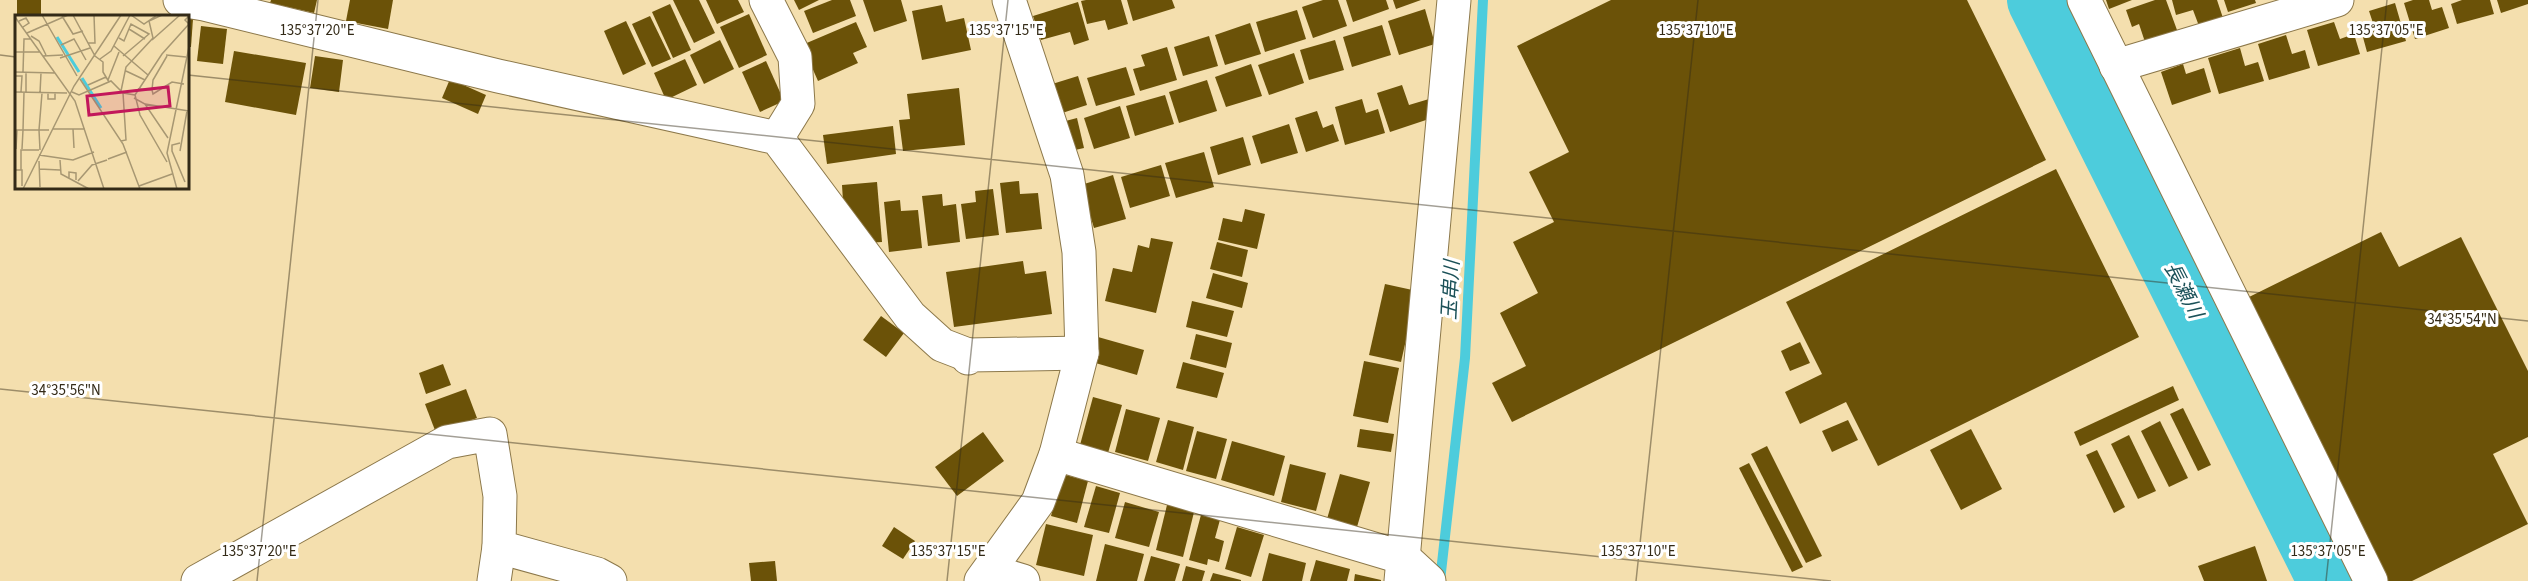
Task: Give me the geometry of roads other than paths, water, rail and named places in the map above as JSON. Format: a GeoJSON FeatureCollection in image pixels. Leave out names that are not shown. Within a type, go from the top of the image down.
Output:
{"type":"FeatureCollection","features":[{"type":"Feature","properties":{"kind":"street"},"geometry":{"type":"LineString","coordinates":[[180,0],[498,76],[777,138],[910,316],[942,345],[968,356],[1082,353]]}},
{"type":"Feature","properties":{"kind":"street"},"geometry":{"type":"LineString","coordinates":[[766,0],[795,57],[798,104],[777,138]]}},
{"type":"Feature","properties":{"kind":"street"},"geometry":{"type":"LineString","coordinates":[[1009,0],[1067,175],[1079,252],[1082,353],[1056,454],[1038,502],[986,576],[1023,581]]}},
{"type":"Feature","properties":{"kind":"street"},"geometry":{"type":"LineString","coordinates":[[1402,570],[1454,0]]}},
{"type":"Feature","properties":{"kind":"street"},"geometry":{"type":"LineString","coordinates":[[2084,0],[2371,581]]}},
{"type":"Feature","properties":{"kind":"street"},"geometry":{"type":"LineString","coordinates":[[2116,66],[2337,0]]}},
{"type":"Feature","properties":{"kind":"street"},"geometry":{"type":"LineString","coordinates":[[198,581],[447,442],[490,434],[500,496],[499,547],[494,581]]}},
{"type":"Feature","properties":{"kind":"street"},"geometry":{"type":"LineString","coordinates":[[1056,454],[1429,581]]}},
{"type":"Feature","properties":{"kind":"street"},"geometry":{"type":"LineString","coordinates":[[499,547],[597,574],[610,581]]}},
{"type":"Feature","properties":{"kind":"waterway","name":"玉串川"},"geometry":{"type":"LineString","coordinates":[[1440,581],[1465,358],[1483,0]]}},
{"type":"Feature","properties":{"kind":"waterway","name":"長瀬川"},"geometry":{"type":"LineString","coordinates":[[2039,0],[2330,581]]}}]}
